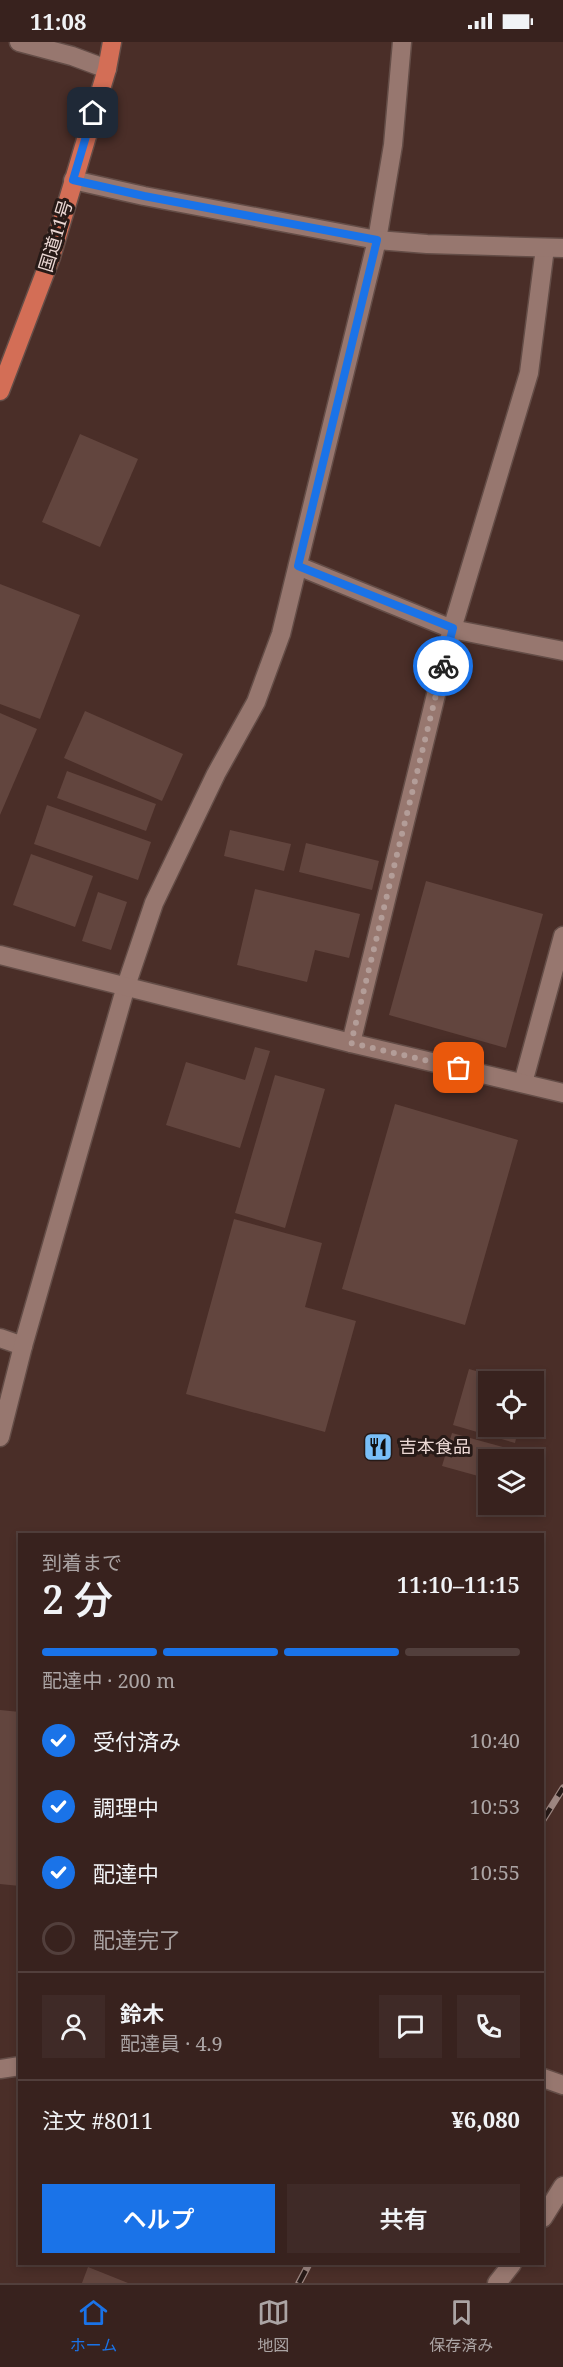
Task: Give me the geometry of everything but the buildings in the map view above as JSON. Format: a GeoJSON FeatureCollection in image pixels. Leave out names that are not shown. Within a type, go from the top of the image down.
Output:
{"type":"FeatureCollection","features":[{"type":"Feature","properties":{"kind":"highway","name":"国道11号"},"geometry":{"type":"LineString","coordinates":[[0,391],[51,257],[107,69],[112,42]]}},
{"type":"Feature","properties":{"kind":"street"},"geometry":{"type":"LineString","coordinates":[[19,42],[72,56],[107,69]]}},
{"type":"Feature","properties":{"kind":"street"},"geometry":{"type":"LineString","coordinates":[[0,1437],[23,1346],[126,986],[154,903],[216,774],[256,702],[281,634],[377,240],[393,145],[402,42]]}},
{"type":"Feature","properties":{"kind":"street"},"geometry":{"type":"LineString","coordinates":[[73,180],[144,196],[377,240],[554,248],[530,373],[453,628],[351,1043]]}},
{"type":"Feature","properties":{"kind":"street"},"geometry":{"type":"LineString","coordinates":[[298,566],[453,628],[563,651]]}},
{"type":"Feature","properties":{"kind":"street"},"geometry":{"type":"LineString","coordinates":[[523,1083],[563,936]]}},
{"type":"Feature","properties":{"kind":"street"},"geometry":{"type":"LineString","coordinates":[[0,955],[351,1043],[563,1093]]}},
{"type":"Feature","properties":{"kind":"street"},"geometry":{"type":"LineString","coordinates":[[0,1338],[23,1346]]}},
{"type":"Feature","properties":{"kind":"street"},"geometry":{"type":"LineString","coordinates":[[0,2069],[18,2066]]}},
{"type":"Feature","properties":{"kind":"street"},"geometry":{"type":"LineString","coordinates":[[544,2079],[563,2085]]}},
{"type":"Feature","properties":{"kind":"street"},"geometry":{"type":"LineString","coordinates":[[544,2216],[563,2186]]}},
{"type":"Feature","properties":{"kind":"street"},"geometry":{"type":"LineString","coordinates":[[497,2283],[511,2265]]}},
{"type":"Feature","properties":{"kind":"railway"},"geometry":{"type":"LineString","coordinates":[[544,1818],[563,1788]]}},
{"type":"Feature","properties":{"kind":"railway"},"geometry":{"type":"LineString","coordinates":[[299,2283],[308,2265]]}},
{"type":"Feature","properties":{"kind":"way so far"},"geometry":{"type":"LineString","coordinates":[[443,666],[351,1043],[459,1068]]}},
{"type":"Feature","properties":{"kind":"place","name":"吉本食品"},"geometry":{"type":"Point","coordinates":[378,1447]}},
{"type":"Feature","properties":{"kind":"route"},"geometry":{"type":"LineString","coordinates":[[93,113],[73,180],[144,196],[377,240],[298,566],[453,628],[443,666]]}}]}
